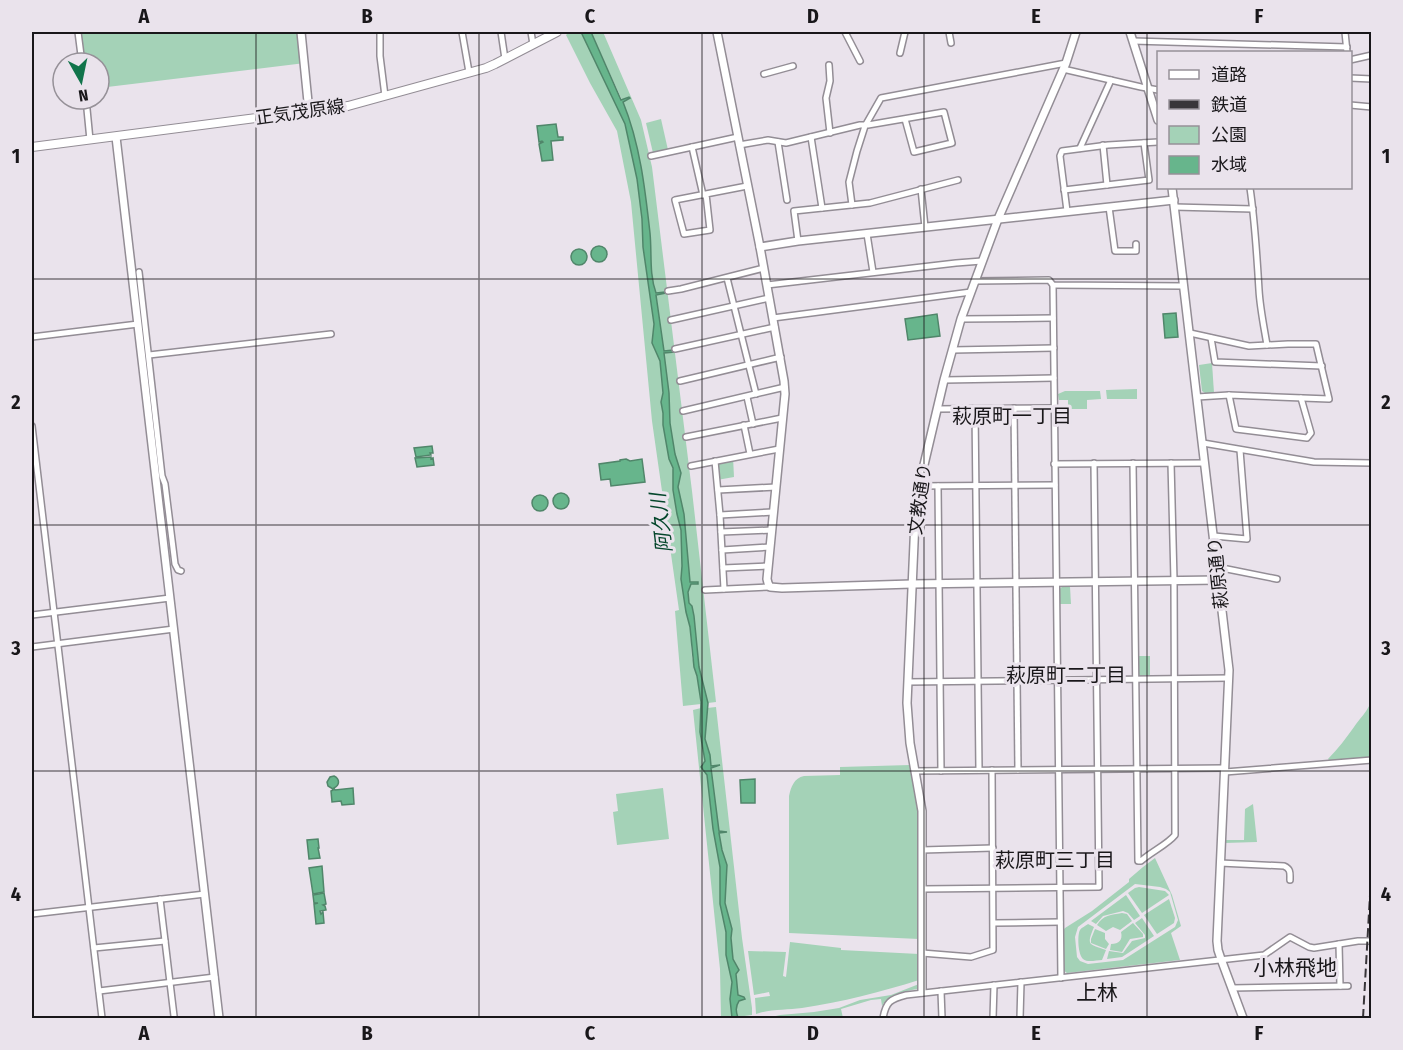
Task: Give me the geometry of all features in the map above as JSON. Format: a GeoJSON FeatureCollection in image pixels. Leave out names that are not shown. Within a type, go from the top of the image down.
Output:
{"type":"FeatureCollection","features":[{"type":"Feature","properties":{"kind":"main road","name":"正気茂原線"},"geometry":{"type":"LineString","coordinates":[[32,147],[348,106],[486,68],[557,32]]}},
{"type":"Feature","properties":{"kind":"street"},"geometry":{"type":"LineString","coordinates":[[78,32],[80,51]]}},
{"type":"Feature","properties":{"kind":"street"},"geometry":{"type":"LineString","coordinates":[[301,32],[309,112]]}},
{"type":"Feature","properties":{"kind":"street"},"geometry":{"type":"LineString","coordinates":[[380,32],[380,56],[385,96]]}},
{"type":"Feature","properties":{"kind":"street"},"geometry":{"type":"LineString","coordinates":[[462,32],[469,72]]}},
{"type":"Feature","properties":{"kind":"street"},"geometry":{"type":"LineString","coordinates":[[501,32],[505,59]]}},
{"type":"Feature","properties":{"kind":"street"},"geometry":{"type":"LineString","coordinates":[[531,32],[533,44]]}},
{"type":"Feature","properties":{"kind":"street"},"geometry":{"type":"LineString","coordinates":[[717,32],[785,387],[768,566],[770,587]]}},
{"type":"Feature","properties":{"kind":"street"},"geometry":{"type":"LineString","coordinates":[[845,32],[860,62]]}},
{"type":"Feature","properties":{"kind":"street"},"geometry":{"type":"LineString","coordinates":[[900,53],[905,32]]}},
{"type":"Feature","properties":{"kind":"street"},"geometry":{"type":"LineString","coordinates":[[949,32],[951,43]]}},
{"type":"Feature","properties":{"kind":"street","name":"文教通り"},"geometry":{"type":"LineString","coordinates":[[922,992],[922,811],[909,732],[908,682],[915,520],[920,486],[944,380],[961,319],[998,219],[1065,66],[1076,32]]}},
{"type":"Feature","properties":{"kind":"street"},"geometry":{"type":"LineString","coordinates":[[1131,32],[1157,116]]}},
{"type":"Feature","properties":{"kind":"street"},"geometry":{"type":"LineString","coordinates":[[1134,41],[1347,50],[1345,32]]}},
{"type":"Feature","properties":{"kind":"street"},"geometry":{"type":"LineString","coordinates":[[1352,60],[1371,55]]}},
{"type":"Feature","properties":{"kind":"street"},"geometry":{"type":"LineString","coordinates":[[829,65],[830,81],[826,98],[830,133]]}},
{"type":"Feature","properties":{"kind":"street"},"geometry":{"type":"LineString","coordinates":[[764,74],[793,66]]}},
{"type":"Feature","properties":{"kind":"street"},"geometry":{"type":"LineString","coordinates":[[852,205],[849,182],[865,126],[879,99],[883,97],[1065,66],[1111,80],[1157,90]]}},
{"type":"Feature","properties":{"kind":"street"},"geometry":{"type":"LineString","coordinates":[[1352,78],[1371,79]]}},
{"type":"Feature","properties":{"kind":"street"},"geometry":{"type":"LineString","coordinates":[[1080,147],[1111,80]]}},
{"type":"Feature","properties":{"kind":"street"},"geometry":{"type":"LineString","coordinates":[[1352,105],[1371,107]]}},
{"type":"Feature","properties":{"kind":"street"},"geometry":{"type":"LineString","coordinates":[[87,111],[90,140]]}},
{"type":"Feature","properties":{"kind":"street"},"geometry":{"type":"LineString","coordinates":[[739,145],[768,140],[786,143],[860,125],[944,112],[952,143],[914,152],[905,119]]}},
{"type":"Feature","properties":{"kind":"street"},"geometry":{"type":"LineString","coordinates":[[116,137],[219,1018]]}},
{"type":"Feature","properties":{"kind":"street"},"geometry":{"type":"LineString","coordinates":[[651,156],[738,137]]}},
{"type":"Feature","properties":{"kind":"street"},"geometry":{"type":"LineString","coordinates":[[811,137],[822,208]]}},
{"type":"Feature","properties":{"kind":"street"},"geometry":{"type":"LineString","coordinates":[[778,142],[787,200]]}},
{"type":"Feature","properties":{"kind":"street"},"geometry":{"type":"LineString","coordinates":[[1067,211],[1060,153],[1065,149],[1157,142]]}},
{"type":"Feature","properties":{"kind":"street"},"geometry":{"type":"LineString","coordinates":[[1064,190],[1149,180],[1144,143]]}},
{"type":"Feature","properties":{"kind":"street"},"geometry":{"type":"LineString","coordinates":[[1102,145],[1107,185]]}},
{"type":"Feature","properties":{"kind":"street"},"geometry":{"type":"LineString","coordinates":[[693,147],[704,194],[710,230],[684,234],[675,200],[704,194],[747,186]]}},
{"type":"Feature","properties":{"kind":"street"},"geometry":{"type":"LineString","coordinates":[[798,241],[794,211],[870,203],[958,180]]}},
{"type":"Feature","properties":{"kind":"street"},"geometry":{"type":"LineString","coordinates":[[921,189],[926,227]]}},
{"type":"Feature","properties":{"kind":"street","name":"萩原通り"},"geometry":{"type":"LineString","coordinates":[[1172,189],[1229,678],[1217,941],[1221,959],[1243,1018]]}},
{"type":"Feature","properties":{"kind":"street"},"geometry":{"type":"LineString","coordinates":[[1250,189],[1259,269],[1259,291],[1267,345]]}},
{"type":"Feature","properties":{"kind":"street"},"geometry":{"type":"LineString","coordinates":[[760,247],[1109,207],[1174,203],[1253,209]]}},
{"type":"Feature","properties":{"kind":"street"},"geometry":{"type":"LineString","coordinates":[[1109,207],[1115,251],[1136,251],[1136,244]]}},
{"type":"Feature","properties":{"kind":"street"},"geometry":{"type":"LineString","coordinates":[[867,234],[873,272]]}},
{"type":"Feature","properties":{"kind":"street"},"geometry":{"type":"LineString","coordinates":[[767,285],[982,261]]}},
{"type":"Feature","properties":{"kind":"street"},"geometry":{"type":"LineString","coordinates":[[668,291],[764,268]]}},
{"type":"Feature","properties":{"kind":"street"},"geometry":{"type":"LineString","coordinates":[[139,272],[162,476],[175,564],[178,570],[182,571]]}},
{"type":"Feature","properties":{"kind":"street"},"geometry":{"type":"LineString","coordinates":[[727,278],[756,394]]}},
{"type":"Feature","properties":{"kind":"street"},"geometry":{"type":"LineString","coordinates":[[975,281],[1049,280],[1053,285],[1061,978]]}},
{"type":"Feature","properties":{"kind":"street"},"geometry":{"type":"LineString","coordinates":[[1053,285],[1184,286]]}},
{"type":"Feature","properties":{"kind":"street"},"geometry":{"type":"LineString","coordinates":[[773,318],[971,292]]}},
{"type":"Feature","properties":{"kind":"street"},"geometry":{"type":"LineString","coordinates":[[671,320],[769,297]]}},
{"type":"Feature","properties":{"kind":"street"},"geometry":{"type":"LineString","coordinates":[[961,319],[1053,318]]}},
{"type":"Feature","properties":{"kind":"street"},"geometry":{"type":"LineString","coordinates":[[32,337],[138,324]]}},
{"type":"Feature","properties":{"kind":"street"},"geometry":{"type":"LineString","coordinates":[[675,350],[775,327]]}},
{"type":"Feature","properties":{"kind":"street"},"geometry":{"type":"LineString","coordinates":[[1190,333],[1249,346],[1316,344],[1329,399],[1229,395],[1197,397]]}},
{"type":"Feature","properties":{"kind":"street"},"geometry":{"type":"LineString","coordinates":[[149,355],[331,334]]}},
{"type":"Feature","properties":{"kind":"street"},"geometry":{"type":"LineString","coordinates":[[1211,338],[1215,362],[1322,366]]}},
{"type":"Feature","properties":{"kind":"street"},"geometry":{"type":"LineString","coordinates":[[952,350],[1053,348]]}},
{"type":"Feature","properties":{"kind":"street"},"geometry":{"type":"LineString","coordinates":[[680,381],[781,357]]}},
{"type":"Feature","properties":{"kind":"street"},"geometry":{"type":"LineString","coordinates":[[944,380],[1054,378]]}},
{"type":"Feature","properties":{"kind":"street"},"geometry":{"type":"LineString","coordinates":[[683,411],[785,387]]}},
{"type":"Feature","properties":{"kind":"street"},"geometry":{"type":"LineString","coordinates":[[1229,395],[1236,429],[1307,438],[1311,433],[1301,398]]}},
{"type":"Feature","properties":{"kind":"street"},"geometry":{"type":"LineString","coordinates":[[747,397],[753,424]]}},
{"type":"Feature","properties":{"kind":"street"},"geometry":{"type":"LineString","coordinates":[[1014,408],[1018,770]]}},
{"type":"Feature","properties":{"kind":"street"},"geometry":{"type":"LineString","coordinates":[[937,409],[1054,408]]}},
{"type":"Feature","properties":{"kind":"street"},"geometry":{"type":"LineString","coordinates":[[975,409],[979,770]]}},
{"type":"Feature","properties":{"kind":"street"},"geometry":{"type":"LineString","coordinates":[[686,437],[782,418]]}},
{"type":"Feature","properties":{"kind":"street"},"geometry":{"type":"LineString","coordinates":[[744,425],[750,454]]}},
{"type":"Feature","properties":{"kind":"street"},"geometry":{"type":"LineString","coordinates":[[32,426],[102,1018]]}},
{"type":"Feature","properties":{"kind":"street"},"geometry":{"type":"LineString","coordinates":[[1203,443],[1314,462],[1371,463]]}},
{"type":"Feature","properties":{"kind":"street"},"geometry":{"type":"LineString","coordinates":[[691,466],[779,449]]}},
{"type":"Feature","properties":{"kind":"street"},"geometry":{"type":"LineString","coordinates":[[1214,536],[1247,539],[1240,450]]}},
{"type":"Feature","properties":{"kind":"street"},"geometry":{"type":"LineString","coordinates":[[715,461],[724,589]]}},
{"type":"Feature","properties":{"kind":"street"},"geometry":{"type":"LineString","coordinates":[[922,889],[1099,887],[1094,463]]}},
{"type":"Feature","properties":{"kind":"street"},"geometry":{"type":"LineString","coordinates":[[1133,463],[1138,861],[1142,861],[1176,835],[1171,463]]}},
{"type":"Feature","properties":{"kind":"street"},"geometry":{"type":"LineString","coordinates":[[1054,464],[1205,463]]}},
{"type":"Feature","properties":{"kind":"street"},"geometry":{"type":"LineString","coordinates":[[920,486],[1055,485]]}},
{"type":"Feature","properties":{"kind":"street"},"geometry":{"type":"LineString","coordinates":[[938,486],[941,771]]}},
{"type":"Feature","properties":{"kind":"street"},"geometry":{"type":"LineString","coordinates":[[718,490],[776,487]]}},
{"type":"Feature","properties":{"kind":"street"},"geometry":{"type":"LineString","coordinates":[[720,515],[773,512]]}},
{"type":"Feature","properties":{"kind":"street"},"geometry":{"type":"LineString","coordinates":[[721,532],[772,530]]}},
{"type":"Feature","properties":{"kind":"street"},"geometry":{"type":"LineString","coordinates":[[722,550],[770,547]]}},
{"type":"Feature","properties":{"kind":"street"},"geometry":{"type":"LineString","coordinates":[[723,568],[768,566]]}},
{"type":"Feature","properties":{"kind":"street"},"geometry":{"type":"LineString","coordinates":[[1217,567],[1277,579]]}},
{"type":"Feature","properties":{"kind":"street"},"geometry":{"type":"LineString","coordinates":[[705,590],[939,583],[1219,580]]}},
{"type":"Feature","properties":{"kind":"street"},"geometry":{"type":"LineString","coordinates":[[32,615],[170,598]]}},
{"type":"Feature","properties":{"kind":"street"},"geometry":{"type":"LineString","coordinates":[[32,647],[174,629]]}},
{"type":"Feature","properties":{"kind":"street"},"geometry":{"type":"LineString","coordinates":[[908,682],[1229,678]]}},
{"type":"Feature","properties":{"kind":"street"},"geometry":{"type":"LineString","coordinates":[[915,771],[1175,768],[1225,770],[1371,760]]}},
{"type":"Feature","properties":{"kind":"street"},"geometry":{"type":"LineString","coordinates":[[922,953],[971,957],[993,950],[992,770]]}},
{"type":"Feature","properties":{"kind":"street"},"geometry":{"type":"LineString","coordinates":[[922,850],[993,848]]}},
{"type":"Feature","properties":{"kind":"street"},"geometry":{"type":"LineString","coordinates":[[1220,863],[1284,866],[1290,872],[1290,880]]}},
{"type":"Feature","properties":{"kind":"street"},"geometry":{"type":"LineString","coordinates":[[32,914],[205,894]]}},
{"type":"Feature","properties":{"kind":"street"},"geometry":{"type":"LineString","coordinates":[[160,899],[174,1016]]}},
{"type":"Feature","properties":{"kind":"street"},"geometry":{"type":"LineString","coordinates":[[994,923],[1059,922]]}},
{"type":"Feature","properties":{"kind":"street"},"geometry":{"type":"LineString","coordinates":[[883,1018],[891,1000],[922,992],[1264,955],[1290,937],[1309,947],[1371,941]]}},
{"type":"Feature","properties":{"kind":"street"},"geometry":{"type":"LineString","coordinates":[[94,948],[165,941]]}},
{"type":"Feature","properties":{"kind":"street"},"geometry":{"type":"LineString","coordinates":[[1339,944],[1340,986]]}},
{"type":"Feature","properties":{"kind":"street"},"geometry":{"type":"LineString","coordinates":[[99,991],[214,977]]}},
{"type":"Feature","properties":{"kind":"street"},"geometry":{"type":"LineString","coordinates":[[1020,1018],[1021,982]]}},
{"type":"Feature","properties":{"kind":"street"},"geometry":{"type":"LineString","coordinates":[[993,985],[993,1018]]}},
{"type":"Feature","properties":{"kind":"street"},"geometry":{"type":"LineString","coordinates":[[1232,988],[1348,986]]}},
{"type":"Feature","properties":{"kind":"street"},"geometry":{"type":"LineString","coordinates":[[941,991],[942,1018]]}},
{"type":"Feature","properties":{"kind":"green space"},"geometry":{"type":"Polygon","coordinates":[[[79,32],[301,32],[305,63],[111,87],[111,51],[81,51],[79,32]]]}},
{"type":"Feature","properties":{"kind":"green space"},"geometry":{"type":"Polygon","coordinates":[[[569,32],[581,32],[625,124],[637,179],[643,247],[654,324],[652,343],[660,361],[663,425],[669,459],[674,472],[673,490],[681,530],[681,579],[701,704],[683,706],[675,611],[679,610],[652,421],[631,202],[617,131],[566,35],[569,32]]]}},
{"type":"Feature","properties":{"kind":"green space"},"geometry":{"type":"Polygon","coordinates":[[[591,32],[603,32],[641,120],[652,167],[716,702],[708,703],[699,667],[694,616],[692,606],[689,604],[690,586],[698,582],[690,582],[684,514],[678,487],[681,473],[670,423],[664,353],[673,352],[673,350],[664,352],[656,294],[665,292],[656,293],[652,278],[650,233],[641,166],[622,102],[629,97],[622,100],[591,32]]]}},
{"type":"Feature","properties":{"kind":"green space"},"geometry":{"type":"Polygon","coordinates":[[[661,119],[668,150],[653,153],[646,123],[661,119]]]}},
{"type":"Feature","properties":{"kind":"green space"},"geometry":{"type":"Polygon","coordinates":[[[1212,363],[1214,393],[1205,393],[1202,391],[1199,365],[1212,363]]]}},
{"type":"Feature","properties":{"kind":"green space"},"geometry":{"type":"Polygon","coordinates":[[[1137,389],[1137,399],[1107,399],[1106,390],[1137,389]]]}},
{"type":"Feature","properties":{"kind":"green space"},"geometry":{"type":"Polygon","coordinates":[[[1065,391],[1100,391],[1101,399],[1087,400],[1087,409],[1068,409],[1068,400],[1059,400],[1058,394],[1065,391]]]}},
{"type":"Feature","properties":{"kind":"green space"},"geometry":{"type":"Polygon","coordinates":[[[733,457],[734,477],[717,480],[716,460],[733,457]]]}},
{"type":"Feature","properties":{"kind":"green space"},"geometry":{"type":"Polygon","coordinates":[[[1062,587],[1070,587],[1071,604],[1059,604],[1058,590],[1062,587]]]}},
{"type":"Feature","properties":{"kind":"green space"},"geometry":{"type":"Polygon","coordinates":[[[1137,656],[1150,656],[1150,677],[1137,675],[1137,656]]]}},
{"type":"Feature","properties":{"kind":"green space"},"geometry":{"type":"Polygon","coordinates":[[[1371,702],[1371,758],[1331,762],[1328,759],[1371,702]]]}},
{"type":"Feature","properties":{"kind":"green space"},"geometry":{"type":"Polygon","coordinates":[[[716,707],[752,1008],[752,1015],[737,1017],[736,1006],[745,998],[738,996],[736,974],[739,969],[733,959],[732,929],[725,903],[727,865],[719,833],[726,832],[719,832],[711,767],[720,765],[711,766],[705,739],[707,708],[716,707]]]}},
{"type":"Feature","properties":{"kind":"green space"},"geometry":{"type":"Polygon","coordinates":[[[701,708],[700,736],[705,761],[701,765],[707,775],[720,867],[720,904],[726,932],[726,955],[732,982],[730,999],[732,1018],[721,1018],[720,969],[693,710],[701,708]]]}},
{"type":"Feature","properties":{"kind":"green space"},"geometry":{"type":"Polygon","coordinates":[[[910,765],[917,808],[919,939],[789,933],[789,796],[794,783],[804,776],[840,775],[840,767],[910,765]]]}},
{"type":"Feature","properties":{"kind":"green space"},"geometry":{"type":"Polygon","coordinates":[[[663,788],[669,839],[617,845],[613,812],[618,811],[616,794],[663,788]]]}},
{"type":"Feature","properties":{"kind":"green space"},"geometry":{"type":"Polygon","coordinates":[[[1253,804],[1257,842],[1224,843],[1225,840],[1244,840],[1245,809],[1253,804]]]}},
{"type":"Feature","properties":{"kind":"green space"},"geometry":{"type":"Polygon","coordinates":[[[1155,858],[1172,895],[1181,926],[1171,933],[1180,960],[1067,973],[1063,970],[1062,932],[1129,882],[1129,879],[1155,858]],[[1135,884],[1078,927],[1075,937],[1077,957],[1080,961],[1088,964],[1123,960],[1175,927],[1178,920],[1170,892],[1160,887],[1135,884]]]}},
{"type":"Feature","properties":{"kind":"green space"},"geometry":{"type":"Polygon","coordinates":[[[1139,887],[1165,891],[1169,895],[1142,913],[1128,893],[1139,887]]]}},
{"type":"Feature","properties":{"kind":"green space"},"geometry":{"type":"Polygon","coordinates":[[[1126,895],[1140,916],[1134,920],[1123,911],[1103,916],[1096,924],[1091,921],[1126,895]]]}},
{"type":"Feature","properties":{"kind":"green space"},"geometry":{"type":"Polygon","coordinates":[[[1169,899],[1175,918],[1174,923],[1157,934],[1144,915],[1169,899]]]}},
{"type":"Feature","properties":{"kind":"green space"},"geometry":{"type":"Polygon","coordinates":[[[1127,914],[1132,921],[1120,930],[1113,927],[1106,931],[1097,925],[1105,917],[1127,914]]]}},
{"type":"Feature","properties":{"kind":"green space"},"geometry":{"type":"Polygon","coordinates":[[[1142,918],[1154,936],[1122,957],[1107,959],[1109,951],[1123,953],[1132,941],[1145,938],[1135,923],[1142,918]]]}},
{"type":"Feature","properties":{"kind":"green space"},"geometry":{"type":"Polygon","coordinates":[[[1133,923],[1143,937],[1130,939],[1122,952],[1110,950],[1111,944],[1121,939],[1121,932],[1133,923]]]}},
{"type":"Feature","properties":{"kind":"green space"},"geometry":{"type":"Polygon","coordinates":[[[1088,924],[1094,927],[1090,938],[1091,943],[1106,950],[1102,960],[1090,961],[1081,957],[1078,945],[1079,933],[1088,924]]]}},
{"type":"Feature","properties":{"kind":"green space"},"geometry":{"type":"Polygon","coordinates":[[[1095,929],[1105,933],[1105,939],[1109,944],[1106,949],[1091,943],[1095,929]]]}},
{"type":"Feature","properties":{"kind":"green space"},"geometry":{"type":"Polygon","coordinates":[[[790,942],[841,948],[841,950],[919,954],[919,980],[832,1003],[756,1014],[755,998],[770,996],[769,992],[754,995],[748,951],[786,952],[783,976],[786,977],[790,942]]]}},
{"type":"Feature","properties":{"kind":"green space"},"geometry":{"type":"Polygon","coordinates":[[[919,984],[917,989],[889,998],[882,1006],[881,999],[841,1009],[843,1018],[767,1018],[839,1008],[860,1000],[891,995],[919,984]]]}},
{"type":"Feature","properties":{"kind":"water"},"geometry":{"type":"Polygon","coordinates":[[[581,32],[591,32],[621,100],[630,98],[623,102],[634,134],[641,166],[650,233],[652,278],[656,293],[666,293],[656,295],[664,351],[673,350],[674,352],[664,353],[670,423],[681,473],[678,487],[684,514],[690,582],[698,582],[698,584],[691,584],[688,592],[694,616],[699,667],[708,703],[705,739],[711,766],[720,765],[711,768],[719,831],[727,832],[719,833],[727,865],[725,903],[732,929],[733,959],[739,970],[736,974],[738,995],[745,999],[739,1001],[737,1005],[738,1018],[732,1018],[730,999],[732,982],[726,955],[726,932],[720,904],[720,867],[707,775],[701,767],[705,761],[700,732],[701,702],[681,579],[681,530],[673,490],[673,468],[669,459],[663,425],[660,361],[652,343],[654,324],[643,247],[637,179],[625,124],[581,32]]]}},
{"type":"Feature","properties":{"kind":"water"},"geometry":{"type":"Polygon","coordinates":[[[556,124],[558,137],[563,137],[563,140],[551,141],[553,160],[542,161],[539,144],[543,142],[539,142],[537,126],[556,124]]]}},
{"type":"Feature","properties":{"kind":"water"},"geometry":{"type":"Polygon","coordinates":[[[599,246],[605,248],[607,254],[605,260],[599,262],[593,260],[591,254],[593,248],[599,246]]]}},
{"type":"Feature","properties":{"kind":"water"},"geometry":{"type":"Polygon","coordinates":[[[579,249],[585,251],[587,257],[585,263],[579,265],[573,263],[571,257],[573,251],[579,249]]]}},
{"type":"Feature","properties":{"kind":"water"},"geometry":{"type":"Polygon","coordinates":[[[1176,313],[1178,337],[1165,338],[1163,314],[1176,313]]]}},
{"type":"Feature","properties":{"kind":"water"},"geometry":{"type":"Polygon","coordinates":[[[937,314],[940,336],[908,340],[905,319],[937,314]]]}},
{"type":"Feature","properties":{"kind":"water"},"geometry":{"type":"Polygon","coordinates":[[[432,446],[431,455],[416,457],[414,448],[432,446]]]}},
{"type":"Feature","properties":{"kind":"water"},"geometry":{"type":"Polygon","coordinates":[[[431,457],[434,465],[417,467],[415,458],[431,457]]]}},
{"type":"Feature","properties":{"kind":"water"},"geometry":{"type":"Polygon","coordinates":[[[626,459],[630,461],[642,459],[645,482],[611,486],[610,479],[601,480],[599,464],[626,459]]]}},
{"type":"Feature","properties":{"kind":"water"},"geometry":{"type":"Polygon","coordinates":[[[558,493],[564,493],[569,501],[567,507],[558,509],[553,504],[553,498],[558,493]]]}},
{"type":"Feature","properties":{"kind":"water"},"geometry":{"type":"Polygon","coordinates":[[[537,495],[543,495],[548,503],[546,509],[537,511],[532,506],[532,500],[537,495]]]}},
{"type":"Feature","properties":{"kind":"water"},"geometry":{"type":"Polygon","coordinates":[[[334,776],[338,782],[335,790],[353,788],[354,804],[342,805],[341,801],[332,802],[331,791],[333,789],[328,786],[327,782],[330,777],[334,776]]]}},
{"type":"Feature","properties":{"kind":"water"},"geometry":{"type":"Polygon","coordinates":[[[755,779],[755,803],[741,803],[740,780],[755,779]]]}},
{"type":"Feature","properties":{"kind":"water"},"geometry":{"type":"Polygon","coordinates":[[[318,839],[320,858],[309,859],[307,840],[318,839]]]}},
{"type":"Feature","properties":{"kind":"water"},"geometry":{"type":"Polygon","coordinates":[[[322,866],[324,892],[313,894],[309,868],[322,866]]]}},
{"type":"Feature","properties":{"kind":"water"},"geometry":{"type":"Polygon","coordinates":[[[324,893],[326,904],[323,905],[326,910],[320,911],[321,914],[323,912],[324,923],[316,924],[314,904],[318,903],[314,903],[313,895],[324,893]]]}},
{"type":"Feature","properties":{"kind":"railway"},"geometry":{"type":"LineString","coordinates":[[1363,1018],[1372,860]]}},
{"type":"Feature","properties":{"kind":"district","name":"萩原町一丁目"},"geometry":{"type":"Point","coordinates":[1012,416]}},
{"type":"Feature","properties":{"kind":"district","name":"萩原町二丁目"},"geometry":{"type":"Point","coordinates":[1066,675]}},
{"type":"Feature","properties":{"kind":"district","name":"萩原町三丁目"},"geometry":{"type":"Point","coordinates":[1055,860]}},
{"type":"Feature","properties":{"kind":"district","name":"小林飛地"},"geometry":{"type":"Point","coordinates":[1295,968]}},
{"type":"Feature","properties":{"kind":"district","name":"上林"},"geometry":{"type":"Point","coordinates":[1097,993]}},
{"type":"Feature","properties":{"kind":"water label","name":"阿久川"},"geometry":{"type":"Point","coordinates":[661,523]}}]}
